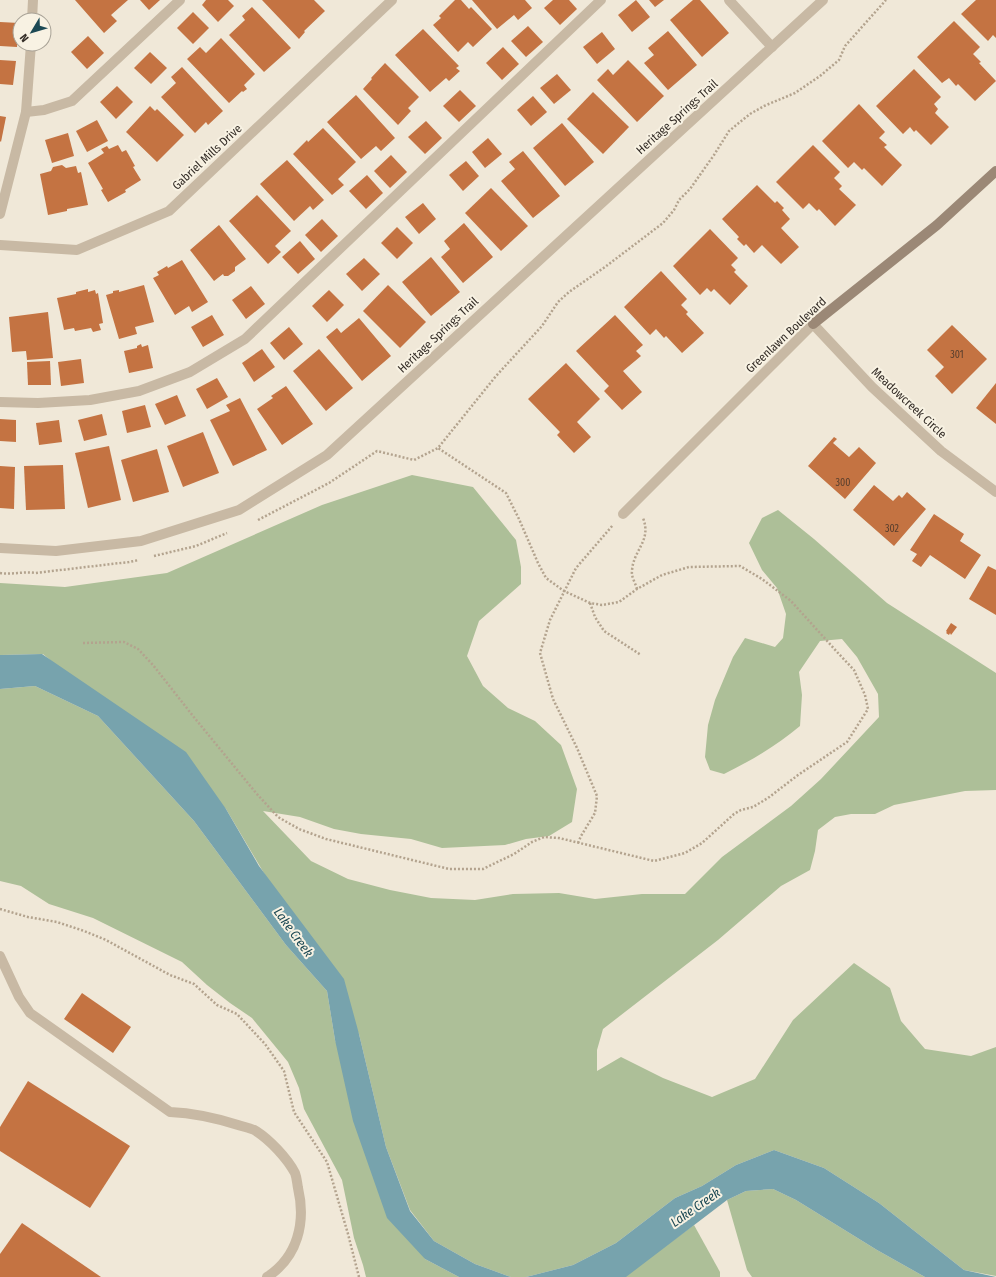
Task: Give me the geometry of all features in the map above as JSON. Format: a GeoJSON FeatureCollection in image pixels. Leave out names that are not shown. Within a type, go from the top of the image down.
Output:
{"type":"FeatureCollection","features":[{"type":"Feature","properties":{"kind":"street"},"geometry":{"type":"LineString","coordinates":[[32,12],[33,0]]}},
{"type":"Feature","properties":{"kind":"street"},"geometry":{"type":"LineString","coordinates":[[26,112],[44,110],[72,101],[180,0]]}},
{"type":"Feature","properties":{"kind":"street","name":"Gabriel Mills Drive"},"geometry":{"type":"LineString","coordinates":[[0,245],[77,250],[169,211],[392,0]]}},
{"type":"Feature","properties":{"kind":"street"},"geometry":{"type":"LineString","coordinates":[[0,402],[90,400],[139,391],[190,372],[245,339],[601,0]]}},
{"type":"Feature","properties":{"kind":"street"},"geometry":{"type":"LineString","coordinates":[[729,0],[772,47]]}},
{"type":"Feature","properties":{"kind":"street","name":"Heritage Springs Trail"},"geometry":{"type":"LineString","coordinates":[[0,548],[56,551],[141,541],[239,510],[327,455],[823,0]]}},
{"type":"Feature","properties":{"kind":"street"},"geometry":{"type":"LineString","coordinates":[[0,214],[26,112],[30,52]]}},
{"type":"Feature","properties":{"kind":"street","name":"Greenlawn Boulevard"},"geometry":{"type":"LineString","coordinates":[[623,514],[813,324],[936,225],[996,171]]}},
{"type":"Feature","properties":{"kind":"street","name":"Meadowcreek Circle"},"geometry":{"type":"LineString","coordinates":[[813,324],[872,387],[941,450],[996,492]]}},
{"type":"Feature","properties":{"kind":"street"},"geometry":{"type":"LineString","coordinates":[[0,956],[19,997],[30,1013],[170,1112],[218,1118],[255,1130],[281,1153],[295,1174],[301,1201],[301,1225],[294,1247],[277,1271],[267,1277]]}},
{"type":"Feature","properties":{"kind":"path"},"geometry":{"type":"LineString","coordinates":[[83,643],[124,642],[138,649],[153,665],[201,727],[256,793],[278,816],[299,829],[326,839],[450,869],[483,868],[514,854],[532,842],[544,837],[560,838],[654,861],[686,853],[702,843],[734,814],[741,810],[753,807],[768,798],[798,775],[847,742],[868,709],[865,695],[854,670],[791,601],[762,579],[740,566],[689,567],[662,575],[637,589],[619,602],[602,605],[590,603],[564,592],[546,578],[506,493],[438,448],[496,376],[542,326],[558,302],[569,292],[611,263],[663,223],[674,210],[679,200],[690,189],[729,131],[750,114],[764,106],[795,93],[820,76],[839,60],[845,46],[886,0]]}},
{"type":"Feature","properties":{"kind":"path"},"geometry":{"type":"LineString","coordinates":[[632,504],[644,519],[646,536],[635,558],[631,572],[637,589]]}},
{"type":"Feature","properties":{"kind":"path"},"geometry":{"type":"LineString","coordinates":[[578,843],[595,813],[597,796],[577,748],[553,699],[540,653],[550,620],[576,568],[623,514]]}},
{"type":"Feature","properties":{"kind":"path"},"geometry":{"type":"LineString","coordinates":[[590,603],[595,617],[604,631],[641,655]]}},
{"type":"Feature","properties":{"kind":"path"},"geometry":{"type":"LineString","coordinates":[[0,909],[28,917],[57,922],[106,940],[170,975],[194,984],[217,1005],[237,1014],[265,1044],[284,1072],[294,1112],[327,1162],[359,1277]]}},
{"type":"Feature","properties":{"kind":"green space"},"geometry":{"type":"Polygon","coordinates":[[[412,475],[473,487],[516,540],[521,567],[521,584],[479,621],[467,656],[483,686],[508,708],[535,721],[561,745],[577,789],[572,822],[549,836],[526,839],[505,845],[442,848],[411,839],[361,834],[334,829],[300,817],[263,811],[311,861],[348,879],[390,890],[431,898],[475,900],[513,894],[559,893],[595,899],[642,894],[685,894],[722,857],[791,806],[821,779],[879,717],[878,694],[857,657],[842,639],[820,641],[799,672],[802,695],[800,726],[764,752],[724,774],[710,770],[705,757],[708,725],[715,700],[733,657],[745,638],[775,647],[783,638],[786,614],[777,588],[762,570],[749,543],[762,518],[778,510],[814,539],[887,603],[996,673],[996,790],[965,791],[894,805],[875,814],[851,814],[835,817],[818,830],[810,870],[781,886],[718,940],[603,1029],[597,1050],[597,1071],[621,1057],[663,1078],[712,1097],[755,1079],[793,1020],[854,963],[890,988],[901,1021],[925,1049],[971,1056],[996,1047],[996,1276],[964,1270],[879,1203],[824,1168],[774,1150],[736,1165],[702,1186],[675,1198],[616,1243],[573,1265],[526,1277],[511,1277],[475,1264],[434,1241],[410,1210],[386,1147],[359,1034],[226,809],[43,654],[0,655],[0,583],[65,587],[167,573],[322,505],[412,475]]]}},
{"type":"Feature","properties":{"kind":"green space"},"geometry":{"type":"Polygon","coordinates":[[[35,686],[98,716],[194,821],[286,945],[327,991],[335,1040],[425,1259],[459,1277],[366,1277],[354,1238],[342,1180],[304,1109],[299,1088],[288,1062],[252,1018],[207,985],[182,962],[93,918],[49,904],[21,886],[0,881],[0,689],[35,686]]]}},
{"type":"Feature","properties":{"kind":"green space"},"geometry":{"type":"Polygon","coordinates":[[[773,1189],[796,1200],[877,1250],[925,1277],[752,1277],[747,1270],[727,1200],[746,1191],[773,1189]]]}},
{"type":"Feature","properties":{"kind":"green space"},"geometry":{"type":"Polygon","coordinates":[[[694,1225],[720,1272],[720,1277],[623,1277],[694,1225]]]}},
{"type":"Feature","properties":{"kind":"water","name":"Lake Creek"},"geometry":{"type":"Polygon","coordinates":[[[42,654],[186,752],[226,809],[259,866],[344,979],[359,1034],[386,1147],[410,1211],[434,1241],[475,1264],[511,1277],[459,1277],[425,1259],[387,1218],[353,1121],[335,1040],[327,991],[286,945],[194,821],[98,716],[35,686],[0,689],[0,655],[42,654]]]}},
{"type":"Feature","properties":{"kind":"water","name":"Lake Creek"},"geometry":{"type":"Polygon","coordinates":[[[774,1150],[824,1168],[879,1203],[964,1270],[996,1277],[925,1277],[877,1250],[796,1200],[773,1189],[746,1191],[727,1200],[626,1277],[526,1277],[573,1265],[616,1243],[675,1198],[702,1186],[736,1165],[774,1150]]]}},
{"type":"Feature","properties":{"kind":"building"},"geometry":{"type":"Polygon","coordinates":[[[75,0],[128,0],[111,15],[117,21],[104,33],[75,0]]]}},
{"type":"Feature","properties":{"kind":"building"},"geometry":{"type":"Polygon","coordinates":[[[140,0],[160,0],[149,10],[140,0]]]}},
{"type":"Feature","properties":{"kind":"building"},"geometry":{"type":"Polygon","coordinates":[[[206,0],[228,0],[234,6],[218,22],[202,5],[206,0]]]}},
{"type":"Feature","properties":{"kind":"building"},"geometry":{"type":"Polygon","coordinates":[[[262,0],[314,0],[325,11],[304,31],[305,32],[299,39],[262,0]]]}},
{"type":"Feature","properties":{"kind":"building"},"geometry":{"type":"Polygon","coordinates":[[[455,0],[461,0],[469,9],[471,7],[492,29],[473,47],[468,42],[458,52],[433,25],[441,18],[439,16],[455,0]]]}},
{"type":"Feature","properties":{"kind":"building"},"geometry":{"type":"Polygon","coordinates":[[[472,0],[525,0],[532,8],[518,20],[514,15],[497,29],[472,0]]]}},
{"type":"Feature","properties":{"kind":"building"},"geometry":{"type":"Polygon","coordinates":[[[553,0],[569,0],[577,9],[560,25],[544,8],[553,0]]]}},
{"type":"Feature","properties":{"kind":"building"},"geometry":{"type":"Polygon","coordinates":[[[636,0],[650,17],[632,32],[618,15],[636,0]]]}},
{"type":"Feature","properties":{"kind":"building"},"geometry":{"type":"Polygon","coordinates":[[[649,0],[664,0],[655,7],[649,0]]]}},
{"type":"Feature","properties":{"kind":"building"},"geometry":{"type":"Polygon","coordinates":[[[693,0],[700,0],[729,33],[702,57],[670,20],[693,0]]]}},
{"type":"Feature","properties":{"kind":"building"},"geometry":{"type":"Polygon","coordinates":[[[976,0],[996,0],[996,38],[993,35],[988,41],[961,14],[976,0]]]}},
{"type":"Feature","properties":{"kind":"building"},"geometry":{"type":"Polygon","coordinates":[[[252,7],[291,48],[264,72],[229,35],[245,20],[242,16],[252,7]]]}},
{"type":"Feature","properties":{"kind":"building"},"geometry":{"type":"Polygon","coordinates":[[[193,12],[209,28],[193,44],[177,28],[193,12]]]}},
{"type":"Feature","properties":{"kind":"building"},"geometry":{"type":"Polygon","coordinates":[[[954,21],[980,47],[973,54],[981,62],[979,63],[996,81],[975,101],[958,84],[956,86],[949,78],[942,83],[917,57],[954,21]]]}},
{"type":"Feature","properties":{"kind":"building"},"geometry":{"type":"Polygon","coordinates":[[[0,22],[12,23],[12,47],[0,46],[0,22]]]}},
{"type":"Feature","properties":{"kind":"building"},"geometry":{"type":"Polygon","coordinates":[[[528,26],[543,42],[526,57],[511,41],[528,26]]]}},
{"type":"Feature","properties":{"kind":"building"},"geometry":{"type":"Polygon","coordinates":[[[423,29],[459,66],[456,68],[460,71],[449,81],[446,78],[430,92],[395,55],[423,29]]]}},
{"type":"Feature","properties":{"kind":"building"},"geometry":{"type":"Polygon","coordinates":[[[668,31],[697,65],[668,90],[644,63],[654,55],[648,48],[668,31]]]}},
{"type":"Feature","properties":{"kind":"building"},"geometry":{"type":"Polygon","coordinates":[[[602,32],[615,49],[597,64],[583,47],[602,32]]]}},
{"type":"Feature","properties":{"kind":"building"},"geometry":{"type":"Polygon","coordinates":[[[88,36],[104,53],[87,69],[71,52],[88,36]]]}},
{"type":"Feature","properties":{"kind":"building"},"geometry":{"type":"Polygon","coordinates":[[[221,38],[255,74],[244,85],[247,89],[243,92],[242,91],[229,103],[187,59],[200,47],[206,53],[221,38]]]}},
{"type":"Feature","properties":{"kind":"building"},"geometry":{"type":"Polygon","coordinates":[[[503,47],[519,64],[502,80],[486,63],[503,47]]]}},
{"type":"Feature","properties":{"kind":"building"},"geometry":{"type":"Polygon","coordinates":[[[150,52],[167,68],[151,84],[134,68],[150,52]]]}},
{"type":"Feature","properties":{"kind":"building"},"geometry":{"type":"Polygon","coordinates":[[[0,60],[16,61],[13,85],[0,84],[0,60]]]}},
{"type":"Feature","properties":{"kind":"building"},"geometry":{"type":"Polygon","coordinates":[[[628,60],[664,96],[637,122],[597,80],[608,69],[613,75],[628,60]]]}},
{"type":"Feature","properties":{"kind":"building"},"geometry":{"type":"Polygon","coordinates":[[[385,63],[419,97],[408,108],[411,111],[398,125],[363,89],[385,63]]]}},
{"type":"Feature","properties":{"kind":"building"},"geometry":{"type":"Polygon","coordinates":[[[182,67],[223,111],[208,125],[206,122],[195,133],[161,97],[176,83],[171,77],[182,67]]]}},
{"type":"Feature","properties":{"kind":"building"},"geometry":{"type":"Polygon","coordinates":[[[914,69],[941,97],[934,104],[938,109],[935,113],[949,127],[931,145],[916,130],[914,132],[910,127],[903,134],[876,106],[914,69]]]}},
{"type":"Feature","properties":{"kind":"building"},"geometry":{"type":"Polygon","coordinates":[[[557,74],[571,90],[554,104],[540,88],[557,74]]]}},
{"type":"Feature","properties":{"kind":"building"},"geometry":{"type":"Polygon","coordinates":[[[117,86],[133,102],[116,119],[100,102],[117,86]]]}},
{"type":"Feature","properties":{"kind":"building"},"geometry":{"type":"Polygon","coordinates":[[[460,90],[476,106],[459,122],[443,106],[460,90]]]}},
{"type":"Feature","properties":{"kind":"building"},"geometry":{"type":"Polygon","coordinates":[[[593,92],[629,127],[603,154],[567,119],[593,92]]]}},
{"type":"Feature","properties":{"kind":"building"},"geometry":{"type":"Polygon","coordinates":[[[356,95],[395,138],[381,151],[376,146],[361,159],[327,122],[356,95]]]}},
{"type":"Feature","properties":{"kind":"building"},"geometry":{"type":"Polygon","coordinates":[[[533,96],[547,112],[531,126],[517,110],[533,96]]]}},
{"type":"Feature","properties":{"kind":"building"},"geometry":{"type":"Polygon","coordinates":[[[859,104],[885,132],[879,138],[887,145],[884,147],[902,165],[882,186],[864,168],[862,170],[854,162],[848,168],[822,141],[859,104]]]}},
{"type":"Feature","properties":{"kind":"building"},"geometry":{"type":"Polygon","coordinates":[[[150,106],[155,111],[157,109],[184,135],[157,162],[126,132],[150,106]]]}},
{"type":"Feature","properties":{"kind":"building"},"geometry":{"type":"Polygon","coordinates":[[[0,116],[6,117],[1,142],[0,141],[0,116]]]}},
{"type":"Feature","properties":{"kind":"building"},"geometry":{"type":"Polygon","coordinates":[[[97,120],[108,141],[87,152],[76,131],[97,120]]]}},
{"type":"Feature","properties":{"kind":"building"},"geometry":{"type":"Polygon","coordinates":[[[426,121],[442,138],[425,154],[408,137],[426,121]]]}},
{"type":"Feature","properties":{"kind":"building"},"geometry":{"type":"Polygon","coordinates":[[[562,123],[594,162],[565,186],[533,148],[562,123]]]}},
{"type":"Feature","properties":{"kind":"building"},"geometry":{"type":"Polygon","coordinates":[[[323,128],[356,162],[338,179],[344,185],[332,195],[293,154],[307,140],[308,142],[323,128]]]}},
{"type":"Feature","properties":{"kind":"building"},"geometry":{"type":"Polygon","coordinates":[[[68,133],[74,156],[52,163],[45,140],[68,133]]]}},
{"type":"Feature","properties":{"kind":"building"},"geometry":{"type":"Polygon","coordinates":[[[488,138],[502,154],[485,168],[472,152],[488,138]]]}},
{"type":"Feature","properties":{"kind":"building"},"geometry":{"type":"Polygon","coordinates":[[[118,145],[122,152],[126,150],[135,166],[133,167],[141,180],[125,190],[126,192],[108,202],[101,190],[103,189],[88,163],[104,153],[101,149],[107,146],[109,149],[118,145]]]}},
{"type":"Feature","properties":{"kind":"building"},"geometry":{"type":"Polygon","coordinates":[[[813,145],[840,172],[834,178],[842,186],[839,189],[856,205],[835,226],[819,209],[817,211],[809,203],[803,209],[776,182],[813,145]]]}},
{"type":"Feature","properties":{"kind":"building"},"geometry":{"type":"Polygon","coordinates":[[[523,151],[560,196],[533,218],[501,181],[515,169],[509,162],[523,151]]]}},
{"type":"Feature","properties":{"kind":"building"},"geometry":{"type":"Polygon","coordinates":[[[391,155],[407,172],[390,188],[374,171],[391,155]]]}},
{"type":"Feature","properties":{"kind":"building"},"geometry":{"type":"Polygon","coordinates":[[[287,160],[324,200],[313,210],[310,206],[294,221],[260,184],[287,160]]]}},
{"type":"Feature","properties":{"kind":"building"},"geometry":{"type":"Polygon","coordinates":[[[466,161],[479,176],[463,191],[449,175],[466,161]]]}},
{"type":"Feature","properties":{"kind":"building"},"geometry":{"type":"Polygon","coordinates":[[[62,165],[66,168],[76,166],[78,173],[81,172],[88,205],[67,209],[67,211],[48,215],[40,174],[51,171],[53,167],[62,165]]]}},
{"type":"Feature","properties":{"kind":"building"},"geometry":{"type":"Polygon","coordinates":[[[367,175],[383,193],[366,209],[349,191],[367,175]]]}},
{"type":"Feature","properties":{"kind":"building"},"geometry":{"type":"Polygon","coordinates":[[[757,185],[775,203],[777,201],[784,208],[782,210],[790,219],[781,228],[799,247],[781,264],[762,245],[754,253],[746,244],[744,246],[737,239],[739,237],[722,219],[757,185]]]}},
{"type":"Feature","properties":{"kind":"building"},"geometry":{"type":"Polygon","coordinates":[[[491,188],[528,226],[501,251],[465,213],[491,188]]]}},
{"type":"Feature","properties":{"kind":"building"},"geometry":{"type":"Polygon","coordinates":[[[257,195],[291,231],[275,246],[281,252],[268,264],[229,221],[257,195]]]}},
{"type":"Feature","properties":{"kind":"building"},"geometry":{"type":"Polygon","coordinates":[[[423,203],[436,219],[419,234],[405,217],[423,203]]]}},
{"type":"Feature","properties":{"kind":"building"},"geometry":{"type":"Polygon","coordinates":[[[322,219],[338,236],[321,252],[305,235],[322,219]]]}},
{"type":"Feature","properties":{"kind":"building"},"geometry":{"type":"Polygon","coordinates":[[[464,223],[493,257],[463,283],[441,257],[450,249],[444,241],[464,223]]]}},
{"type":"Feature","properties":{"kind":"building"},"geometry":{"type":"Polygon","coordinates":[[[219,225],[246,259],[235,267],[235,271],[228,276],[224,276],[223,274],[214,281],[190,250],[219,225]]]}},
{"type":"Feature","properties":{"kind":"building"},"geometry":{"type":"Polygon","coordinates":[[[397,227],[413,243],[397,259],[381,243],[397,227]]]}},
{"type":"Feature","properties":{"kind":"building"},"geometry":{"type":"Polygon","coordinates":[[[710,229],[738,258],[731,265],[736,270],[734,272],[748,286],[730,305],[714,289],[711,292],[707,288],[700,295],[673,266],[710,229]]]}},
{"type":"Feature","properties":{"kind":"building"},"geometry":{"type":"Polygon","coordinates":[[[300,241],[315,259],[298,274],[282,257],[300,241]]]}},
{"type":"Feature","properties":{"kind":"building"},"geometry":{"type":"Polygon","coordinates":[[[431,257],[460,292],[431,316],[402,282],[431,257]]]}},
{"type":"Feature","properties":{"kind":"building"},"geometry":{"type":"Polygon","coordinates":[[[364,258],[380,274],[362,291],[346,274],[364,258]]]}},
{"type":"Feature","properties":{"kind":"building"},"geometry":{"type":"Polygon","coordinates":[[[182,260],[208,302],[192,312],[189,306],[175,315],[153,278],[159,275],[157,272],[182,260]]]}},
{"type":"Feature","properties":{"kind":"building"},"geometry":{"type":"Polygon","coordinates":[[[661,271],[687,299],[681,305],[688,312],[686,314],[704,333],[682,353],[666,336],[664,338],[656,329],[650,335],[624,307],[661,271]]]}},
{"type":"Feature","properties":{"kind":"building"},"geometry":{"type":"Polygon","coordinates":[[[144,285],[154,322],[135,327],[137,334],[119,339],[106,295],[113,293],[113,291],[119,290],[119,292],[144,285]]]}},
{"type":"Feature","properties":{"kind":"building"},"geometry":{"type":"Polygon","coordinates":[[[388,285],[426,322],[400,348],[363,311],[388,285]]]}},
{"type":"Feature","properties":{"kind":"building"},"geometry":{"type":"Polygon","coordinates":[[[251,286],[265,304],[246,319],[232,300],[251,286]]]}},
{"type":"Feature","properties":{"kind":"building"},"geometry":{"type":"Polygon","coordinates":[[[88,289],[88,292],[95,290],[96,294],[98,293],[103,323],[99,324],[101,330],[93,332],[91,328],[75,331],[74,328],[64,330],[57,298],[76,294],[76,292],[88,289]]]}},
{"type":"Feature","properties":{"kind":"building"},"geometry":{"type":"Polygon","coordinates":[[[329,290],[344,305],[327,322],[312,306],[329,290]]]}},
{"type":"Feature","properties":{"kind":"building"},"geometry":{"type":"Polygon","coordinates":[[[48,312],[53,358],[27,360],[26,351],[12,352],[9,317],[48,312]]]}},
{"type":"Feature","properties":{"kind":"building"},"geometry":{"type":"Polygon","coordinates":[[[212,315],[224,335],[203,347],[191,327],[212,315]]]}},
{"type":"Feature","properties":{"kind":"building"},"geometry":{"type":"Polygon","coordinates":[[[615,315],[643,345],[636,351],[641,356],[623,371],[642,392],[622,410],[604,391],[609,386],[576,351],[615,315]]]}},
{"type":"Feature","properties":{"kind":"building"},"geometry":{"type":"Polygon","coordinates":[[[359,318],[391,356],[362,381],[326,337],[337,328],[341,333],[359,318]]]}},
{"type":"Feature","properties":{"kind":"building"},"geometry":{"type":"Polygon","coordinates":[[[952,325],[987,359],[952,394],[935,376],[944,367],[927,350],[952,325]]]}},
{"type":"Feature","properties":{"kind":"building"},"geometry":{"type":"Polygon","coordinates":[[[289,327],[303,344],[284,360],[270,343],[289,327]]]}},
{"type":"Feature","properties":{"kind":"building"},"geometry":{"type":"Polygon","coordinates":[[[141,344],[142,347],[148,345],[153,368],[129,373],[124,351],[137,348],[137,346],[141,344]]]}},
{"type":"Feature","properties":{"kind":"building"},"geometry":{"type":"Polygon","coordinates":[[[262,349],[275,367],[254,382],[242,363],[262,349]]]}},
{"type":"Feature","properties":{"kind":"building"},"geometry":{"type":"Polygon","coordinates":[[[319,349],[353,388],[326,411],[293,371],[319,349]]]}},
{"type":"Feature","properties":{"kind":"building"},"geometry":{"type":"Polygon","coordinates":[[[81,359],[84,383],[61,386],[58,362],[81,359]]]}},
{"type":"Feature","properties":{"kind":"building"},"geometry":{"type":"Polygon","coordinates":[[[50,361],[51,385],[28,385],[27,362],[50,361]]]}},
{"type":"Feature","properties":{"kind":"building"},"geometry":{"type":"Polygon","coordinates":[[[566,363],[600,399],[577,422],[591,437],[574,453],[557,435],[560,432],[528,399],[566,363]]]}},
{"type":"Feature","properties":{"kind":"building"},"geometry":{"type":"Polygon","coordinates":[[[217,378],[228,397],[207,409],[196,389],[217,378]]]}},
{"type":"Feature","properties":{"kind":"building"},"geometry":{"type":"Polygon","coordinates":[[[996,383],[996,424],[976,408],[996,383]]]}},
{"type":"Feature","properties":{"kind":"building"},"geometry":{"type":"Polygon","coordinates":[[[286,386],[313,424],[282,445],[257,409],[273,398],[271,396],[286,386]]]}},
{"type":"Feature","properties":{"kind":"building"},"geometry":{"type":"Polygon","coordinates":[[[177,395],[186,416],[165,425],[155,404],[177,395]]]}},
{"type":"Feature","properties":{"kind":"building"},"geometry":{"type":"Polygon","coordinates":[[[240,398],[267,450],[233,466],[210,420],[230,411],[226,405],[240,398]]]}},
{"type":"Feature","properties":{"kind":"building"},"geometry":{"type":"Polygon","coordinates":[[[145,405],[151,427],[127,433],[122,411],[145,405]]]}},
{"type":"Feature","properties":{"kind":"building"},"geometry":{"type":"Polygon","coordinates":[[[102,414],[107,435],[84,441],[78,420],[102,414]]]}},
{"type":"Feature","properties":{"kind":"building"},"geometry":{"type":"Polygon","coordinates":[[[0,419],[16,420],[16,442],[0,441],[0,419]]]}},
{"type":"Feature","properties":{"kind":"building"},"geometry":{"type":"Polygon","coordinates":[[[59,420],[62,442],[39,445],[36,423],[59,420]]]}},
{"type":"Feature","properties":{"kind":"building"},"geometry":{"type":"Polygon","coordinates":[[[203,432],[219,473],[183,487],[167,446],[203,432]]]}},
{"type":"Feature","properties":{"kind":"building"},"geometry":{"type":"Polygon","coordinates":[[[834,437],[837,439],[833,443],[849,457],[859,447],[876,463],[845,499],[808,466],[834,437]]]}},
{"type":"Feature","properties":{"kind":"building"},"geometry":{"type":"Polygon","coordinates":[[[109,446],[121,500],[88,508],[75,453],[109,446]]]}},
{"type":"Feature","properties":{"kind":"building"},"geometry":{"type":"Polygon","coordinates":[[[157,449],[169,492],[133,502],[121,460],[157,449]]]}},
{"type":"Feature","properties":{"kind":"building"},"geometry":{"type":"Polygon","coordinates":[[[63,465],[65,509],[26,510],[24,466],[63,465]]]}},
{"type":"Feature","properties":{"kind":"building"},"geometry":{"type":"Polygon","coordinates":[[[0,466],[15,467],[14,509],[0,508],[0,466]]]}},
{"type":"Feature","properties":{"kind":"building"},"geometry":{"type":"Polygon","coordinates":[[[874,485],[893,501],[899,495],[902,498],[907,492],[926,509],[894,546],[853,510],[874,485]]]}},
{"type":"Feature","properties":{"kind":"building"},"geometry":{"type":"Polygon","coordinates":[[[934,514],[964,534],[960,541],[981,555],[965,579],[930,555],[921,567],[912,561],[917,554],[910,550],[934,514]]]}},
{"type":"Feature","properties":{"kind":"building"},"geometry":{"type":"Polygon","coordinates":[[[988,566],[996,570],[996,615],[969,599],[988,566]]]}},
{"type":"Feature","properties":{"kind":"building"},"geometry":{"type":"Polygon","coordinates":[[[951,623],[957,627],[951,635],[950,633],[949,635],[946,631],[951,623]]]}},
{"type":"Feature","properties":{"kind":"building"},"geometry":{"type":"Polygon","coordinates":[[[82,993],[131,1027],[113,1053],[64,1019],[82,993]]]}},
{"type":"Feature","properties":{"kind":"building"},"geometry":{"type":"Polygon","coordinates":[[[28,1081],[130,1146],[90,1208],[0,1151],[0,1127],[28,1081]]]}},
{"type":"Feature","properties":{"kind":"building"},"geometry":{"type":"Polygon","coordinates":[[[22,1223],[101,1277],[0,1277],[0,1254],[22,1223]]]}}]}
